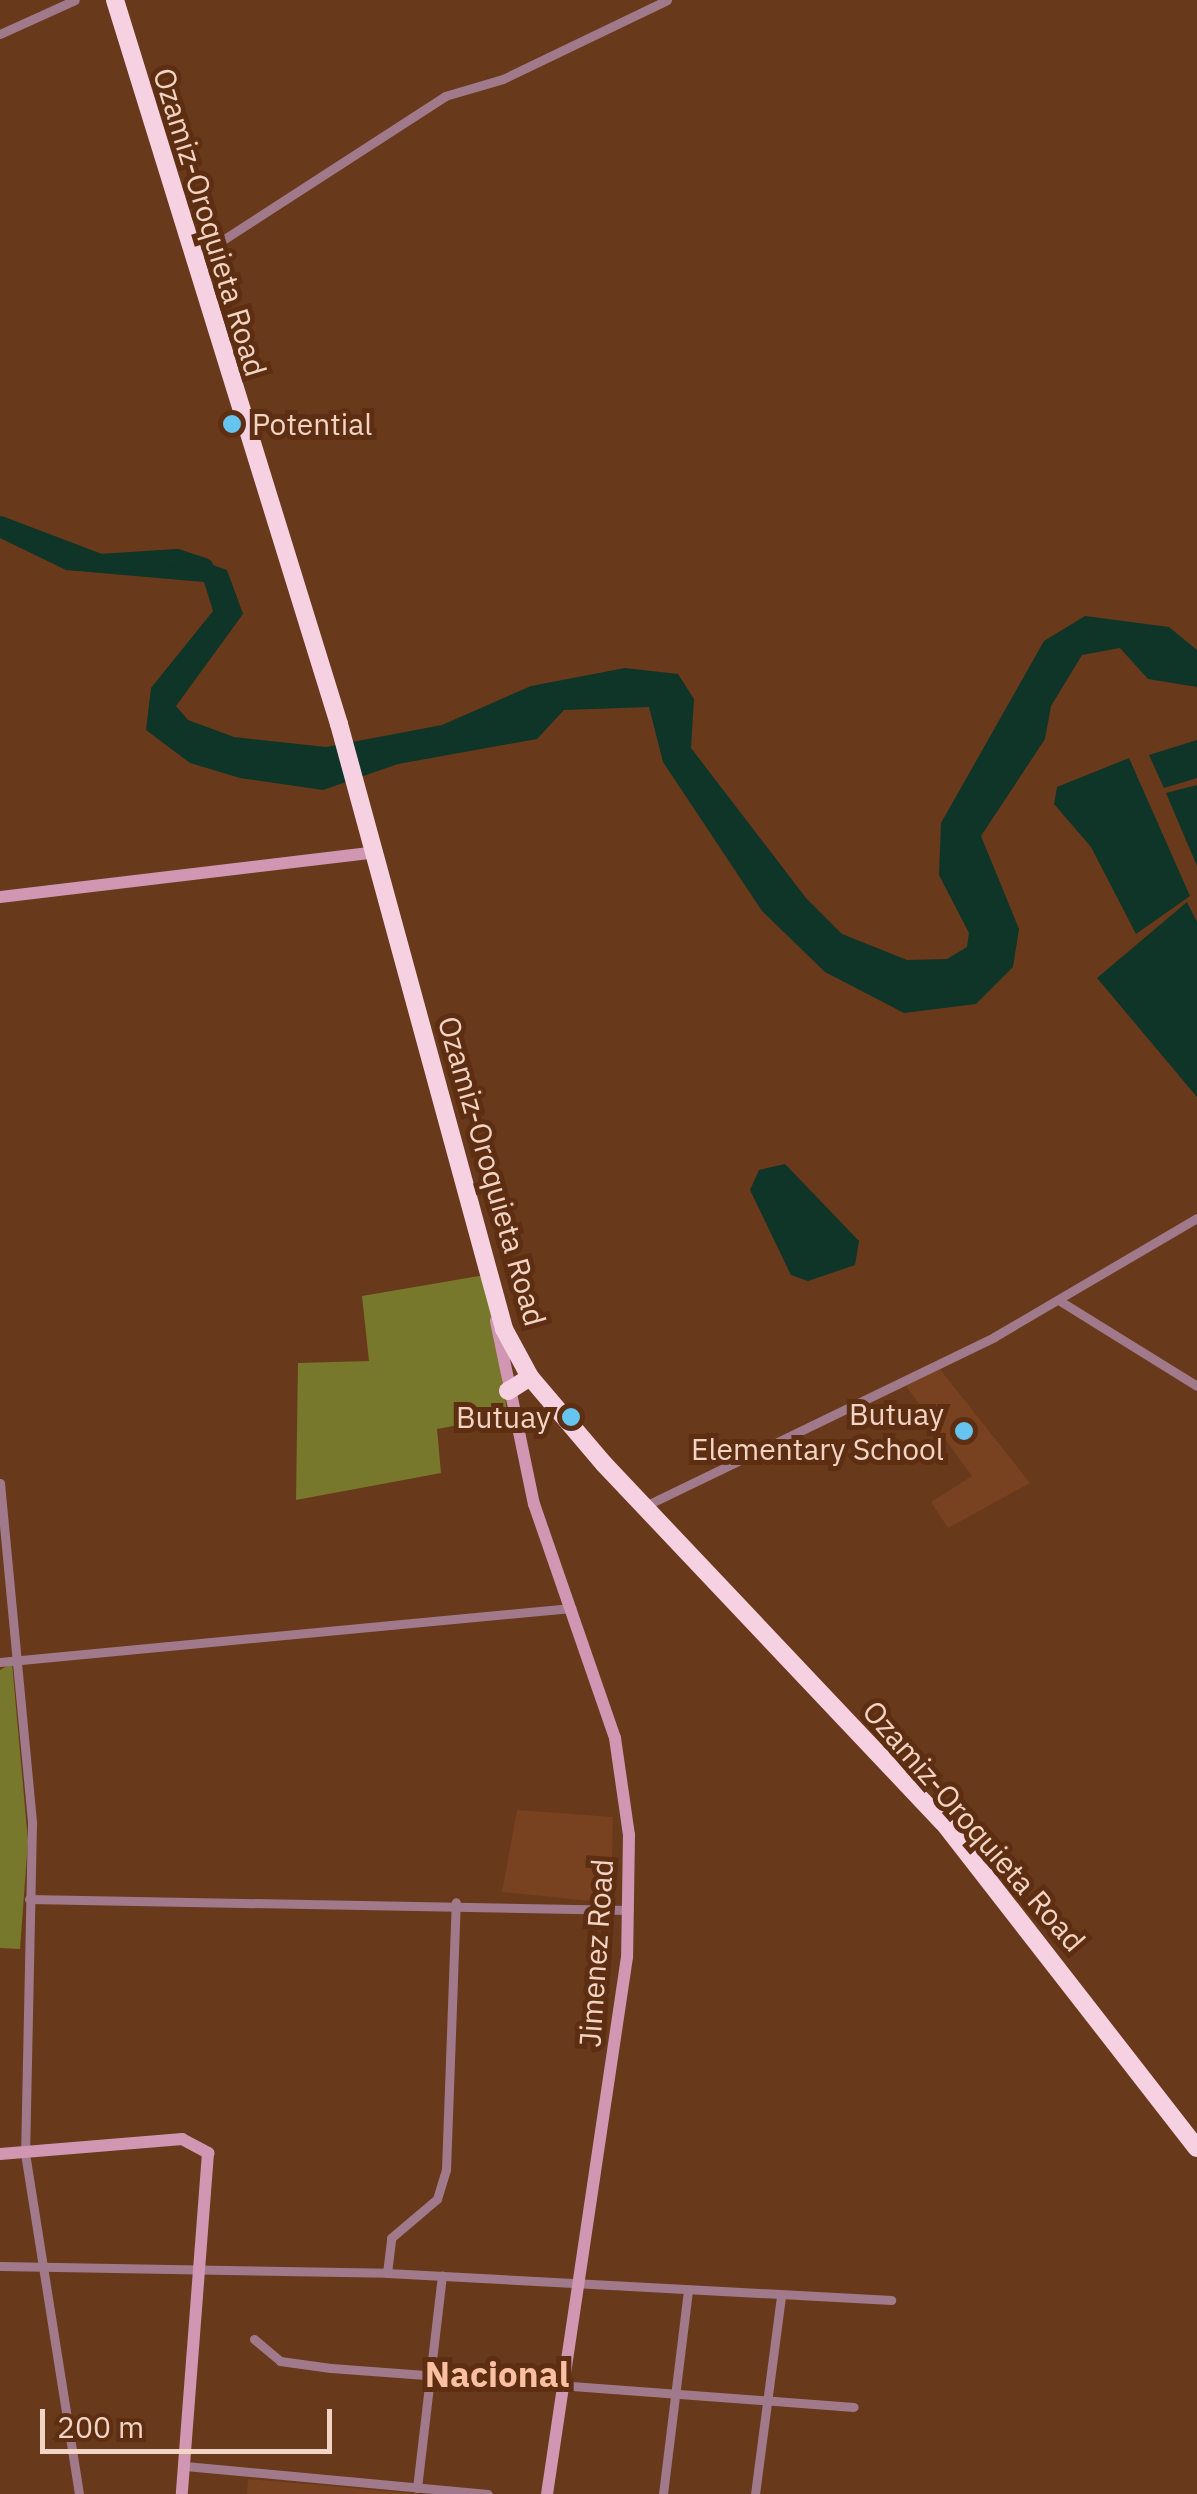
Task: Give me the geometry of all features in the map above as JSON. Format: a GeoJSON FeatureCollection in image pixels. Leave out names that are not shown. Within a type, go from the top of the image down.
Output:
{"type":"FeatureCollection","features":[{"type":"Feature","properties":{"kind":"highway","name":"Ozamiz-Oroquieta Road"},"geometry":{"type":"LineString","coordinates":[[114,0],[339,724],[518,1385],[646,1506],[943,1822],[1197,2148]]}},
{"type":"Feature","properties":{"kind":"main road"},"geometry":{"type":"LineString","coordinates":[[0,897],[371,853]]}},
{"type":"Feature","properties":{"kind":"main road","name":"Jimenez Road"},"geometry":{"type":"LineString","coordinates":[[492,1293],[518,1385],[541,1517],[621,1766],[629,1910],[547,2494]]}},
{"type":"Feature","properties":{"kind":"main road"},"geometry":{"type":"LineString","coordinates":[[0,2154],[202,2144],[210,2164],[197,2269],[182,2494]]}},
{"type":"Feature","properties":{"kind":"street"},"geometry":{"type":"LineString","coordinates":[[0,34],[75,0]]}},
{"type":"Feature","properties":{"kind":"street"},"geometry":{"type":"LineString","coordinates":[[192,259],[448,94],[503,78],[667,0]]}},
{"type":"Feature","properties":{"kind":"street"},"geometry":{"type":"LineString","coordinates":[[646,1506],[1060,1300],[1197,1218]]}},
{"type":"Feature","properties":{"kind":"street"},"geometry":{"type":"LineString","coordinates":[[1060,1300],[1197,1386]]}},
{"type":"Feature","properties":{"kind":"street"},"geometry":{"type":"LineString","coordinates":[[0,1483],[32,1823],[25,2152],[38,2268],[79,2494]]}},
{"type":"Feature","properties":{"kind":"street"},"geometry":{"type":"LineString","coordinates":[[0,1662],[572,1608]]}},
{"type":"Feature","properties":{"kind":"street"},"geometry":{"type":"LineString","coordinates":[[29,1898],[456,1902],[629,1910]]}},
{"type":"Feature","properties":{"kind":"street"},"geometry":{"type":"LineString","coordinates":[[387,2273],[390,2238],[437,2200],[446,2170],[456,1902]]}},
{"type":"Feature","properties":{"kind":"street"},"geometry":{"type":"LineString","coordinates":[[0,2266],[442,2275],[891,2300]]}},
{"type":"Feature","properties":{"kind":"street"},"geometry":{"type":"LineString","coordinates":[[418,2488],[442,2275]]}},
{"type":"Feature","properties":{"kind":"street"},"geometry":{"type":"LineString","coordinates":[[664,2494],[688,2290]]}},
{"type":"Feature","properties":{"kind":"street"},"geometry":{"type":"LineString","coordinates":[[755,2494],[781,2296]]}},
{"type":"Feature","properties":{"kind":"street"},"geometry":{"type":"LineString","coordinates":[[254,2339],[280,2361],[562,2391],[678,2394],[854,2407]]}},
{"type":"Feature","properties":{"kind":"street"},"geometry":{"type":"LineString","coordinates":[[185,2466],[488,2494]]}},
{"type":"Feature","properties":{"kind":"shaded area"},"geometry":{"type":"Polygon","coordinates":[[[0,529],[95,566],[196,559],[227,570],[243,614],[176,706],[188,720],[234,737],[326,747],[442,725],[531,686],[625,668],[678,674],[694,699],[691,748],[806,898],[842,934],[907,960],[947,959],[967,947],[969,933],[939,875],[941,823],[1044,641],[1085,616],[1169,627],[1197,650],[1197,687],[1148,679],[1120,648],[1082,655],[1051,706],[1045,739],[981,836],[1019,929],[1013,967],[976,1004],[904,1013],[825,972],[762,911],[663,762],[649,707],[564,710],[537,739],[398,764],[323,790],[240,778],[190,763],[146,730],[151,688],[213,611],[204,582],[66,570],[0,538],[0,529]]]}},
{"type":"Feature","properties":{"kind":"shaded area"},"geometry":{"type":"Polygon","coordinates":[[[1197,740],[1197,778],[1164,788],[1149,755],[1197,740]]]}},
{"type":"Feature","properties":{"kind":"shaded area"},"geometry":{"type":"Polygon","coordinates":[[[1129,758],[1190,896],[1136,934],[1091,847],[1054,804],[1057,787],[1129,758]]]}},
{"type":"Feature","properties":{"kind":"shaded area"},"geometry":{"type":"Polygon","coordinates":[[[1197,785],[1197,866],[1166,793],[1197,785]]]}},
{"type":"Feature","properties":{"kind":"shaded area"},"geometry":{"type":"Polygon","coordinates":[[[1187,902],[1197,922],[1197,1097],[1097,978],[1187,902]]]}},
{"type":"Feature","properties":{"kind":"shaded area"},"geometry":{"type":"Polygon","coordinates":[[[785,1164],[859,1241],[855,1265],[808,1281],[791,1275],[750,1190],[759,1170],[785,1164]]]}},
{"type":"Feature","properties":{"kind":"shaded area"},"geometry":{"type":"Polygon","coordinates":[[[485,1275],[508,1416],[437,1429],[441,1473],[296,1500],[298,1363],[369,1361],[362,1296],[485,1275]]]}},
{"type":"Feature","properties":{"kind":"shaded area","name":"Butuay Elementary School"},"geometry":{"type":"Polygon","coordinates":[[[939,1368],[1030,1483],[948,1528],[931,1502],[972,1476],[906,1386],[939,1368]]]}},
{"type":"Feature","properties":{"kind":"shaded area"},"geometry":{"type":"Polygon","coordinates":[[[12,1663],[28,1841],[20,1949],[0,1948],[0,1670],[12,1663]]]}},
{"type":"Feature","properties":{"kind":"shaded area"},"geometry":{"type":"Polygon","coordinates":[[[517,1810],[613,1817],[611,1903],[502,1892],[517,1810]]]}},
{"type":"Feature","properties":{"kind":"shaded area"},"geometry":{"type":"Polygon","coordinates":[[[248,2479],[422,2494],[247,2494],[248,2479]]]}},
{"type":"Feature","properties":{"kind":"waterway"},"geometry":{"type":"LineString","coordinates":[[0,525],[100,563],[177,558],[205,567]]}},
{"type":"Feature","properties":{"kind":"place","name":"Potential"},"geometry":{"type":"Point","coordinates":[232,424]}},
{"type":"Feature","properties":{"kind":"place","name":"Butuay"},"geometry":{"type":"Point","coordinates":[571,1417]}},
{"type":"Feature","properties":{"kind":"place","name":"Butuay Elementary School"},"geometry":{"type":"Point","coordinates":[964,1431]}},
{"type":"Feature","properties":{"kind":"district","name":"Nacional"},"geometry":{"type":"Point","coordinates":[497,2374]}}]}
